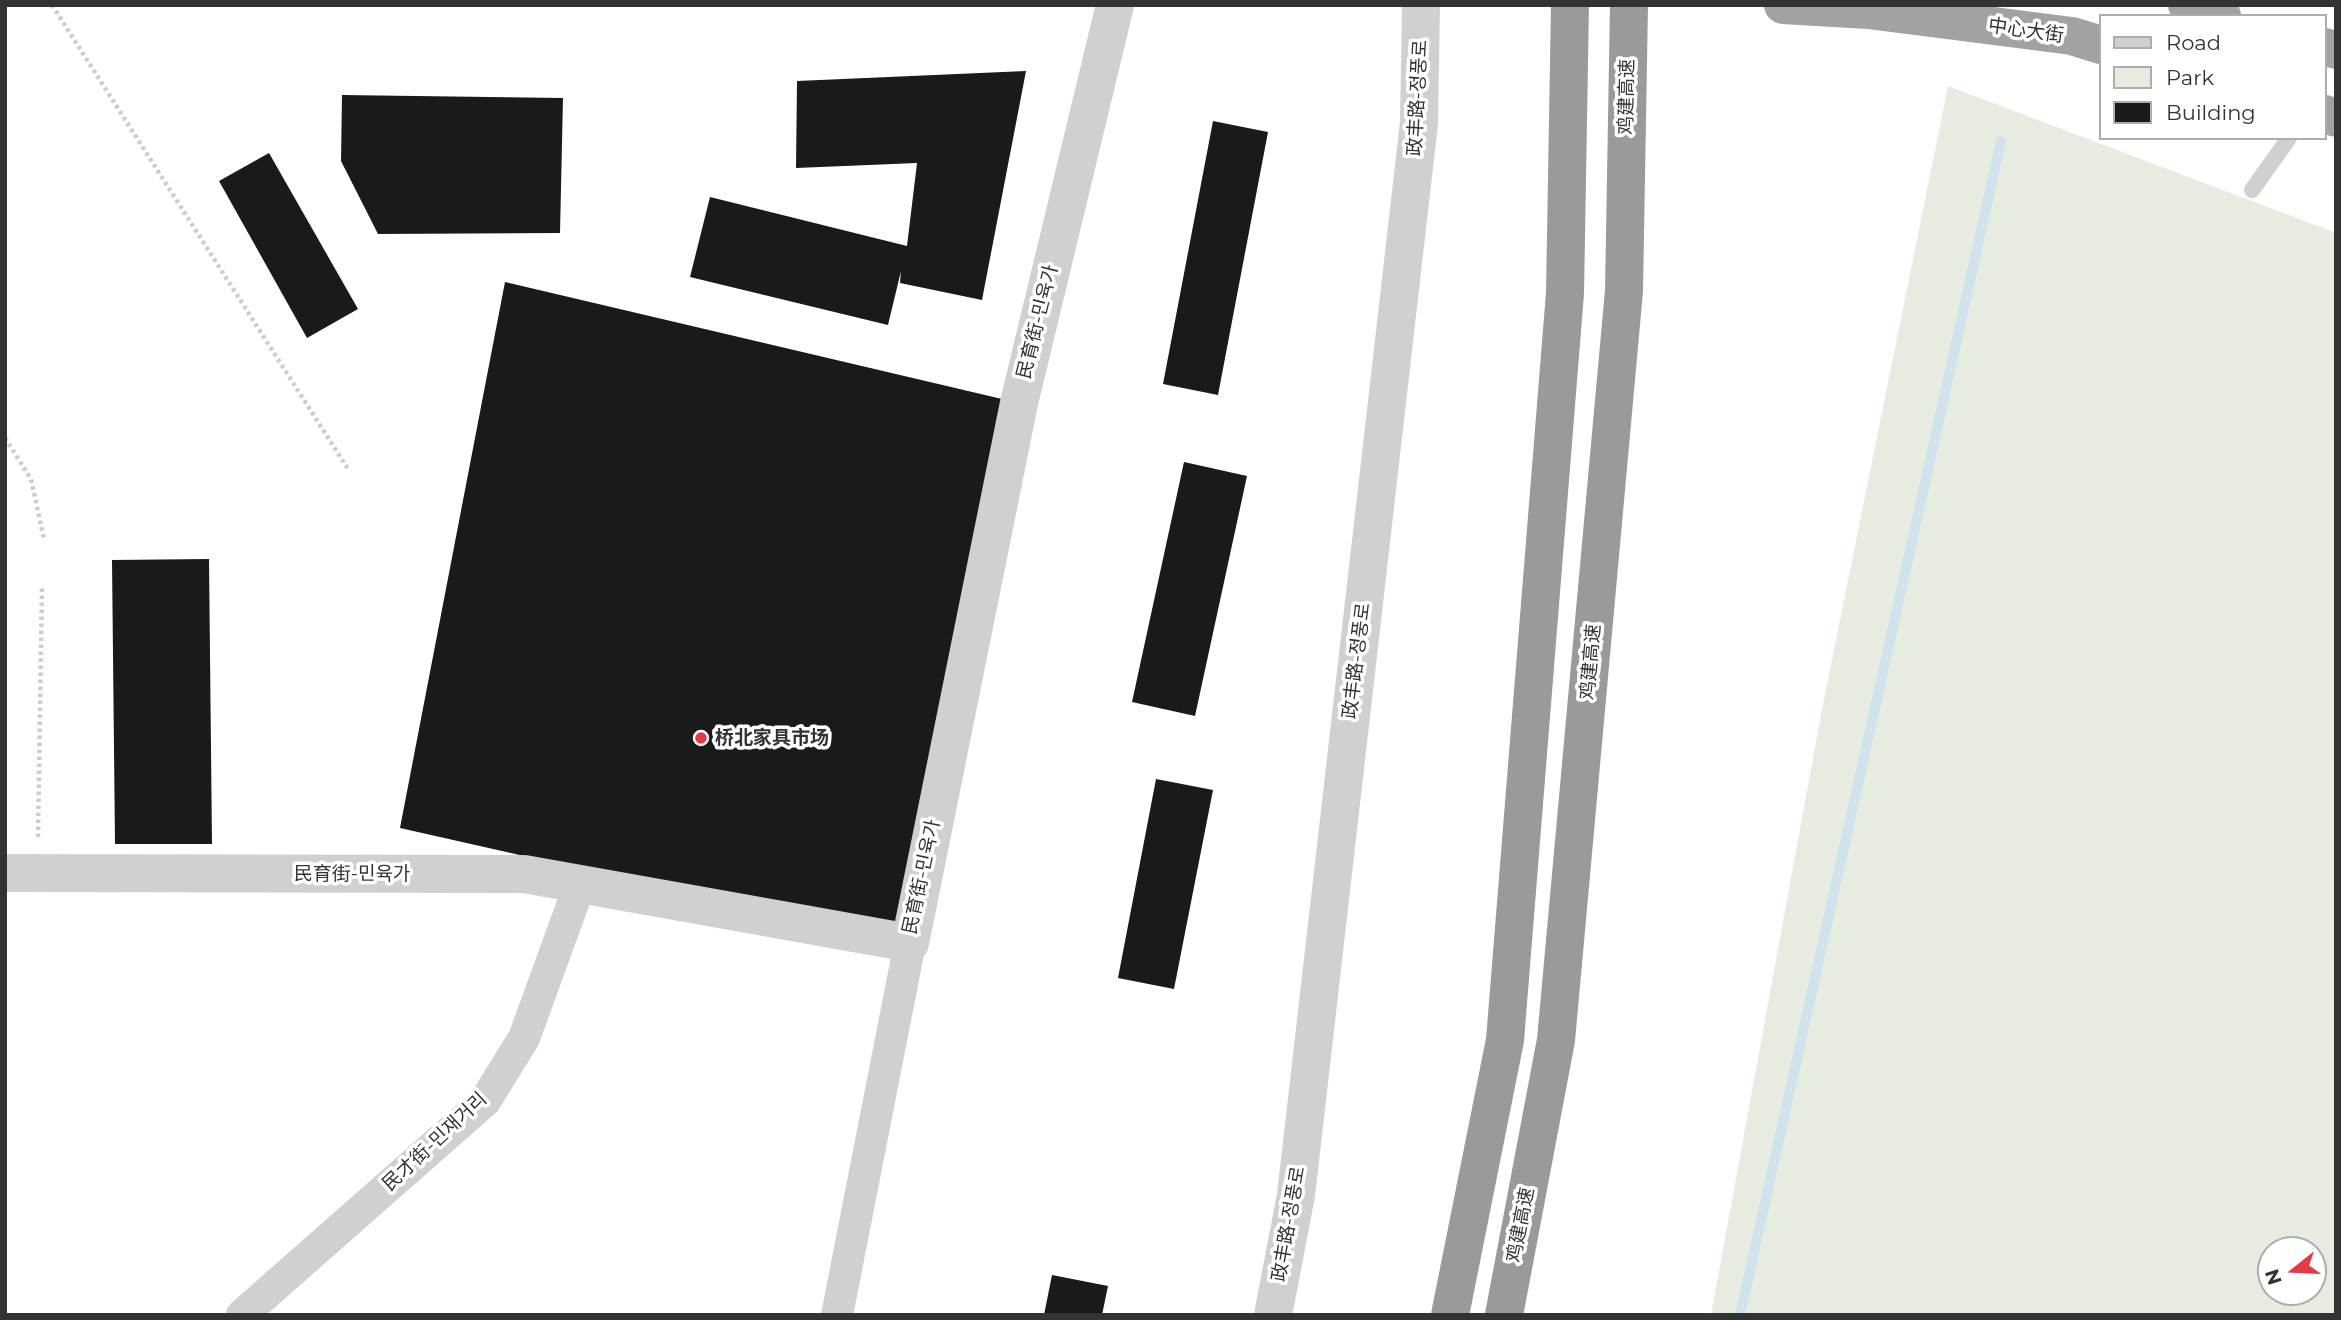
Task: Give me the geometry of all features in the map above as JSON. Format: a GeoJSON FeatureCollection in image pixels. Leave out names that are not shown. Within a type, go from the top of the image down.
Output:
{"type":"FeatureCollection","features":[{"type":"Feature","properties":{"kind":"highway"},"geometry":{"type":"LineString","coordinates":[[1450,1315],[1505,1040],[1565,293],[1570,5]]}},
{"type":"Feature","properties":{"kind":"highway","name":"鸡建高速"},"geometry":{"type":"LineString","coordinates":[[1504,1315],[1556,1040],[1624,290],[1629,5]]}},
{"type":"Feature","properties":{"kind":"highway","name":"中心大街"},"geometry":{"type":"LineString","coordinates":[[1783,5],[1868,10],[2073,36],[2100,45]]}},
{"type":"Feature","properties":{"kind":"highway"},"geometry":{"type":"LineString","coordinates":[[2187,5],[2216,14]]}},
{"type":"Feature","properties":{"kind":"street","name":"民育街-민육가"},"geometry":{"type":"LineString","coordinates":[[21,873],[524,874],[910,943],[1019,403],[1115,5]]}},
{"type":"Feature","properties":{"kind":"street","name":"政丰路-정풍로"},"geometry":{"type":"LineString","coordinates":[[1273,1315],[1296,1195],[1419,123],[1421,5]]}},
{"type":"Feature","properties":{"kind":"street","name":"民才街-민재거리"},"geometry":{"type":"LineString","coordinates":[[242,1315],[485,1101],[524,1038],[580,884]]}},
{"type":"Feature","properties":{"kind":"street"},"geometry":{"type":"LineString","coordinates":[[837,1315],[910,943]]}},
{"type":"Feature","properties":{"kind":"lane"},"geometry":{"type":"LineString","coordinates":[[2252,190],[2288,140]]}},
{"type":"Feature","properties":{"kind":"path"},"geometry":{"type":"LineString","coordinates":[[52,5],[348,469]]}},
{"type":"Feature","properties":{"kind":"path"},"geometry":{"type":"LineString","coordinates":[[5,438],[31,479],[44,539]]}},
{"type":"Feature","properties":{"kind":"path"},"geometry":{"type":"LineString","coordinates":[[21,873],[42,586]]}},
{"type":"Feature","properties":{"kind":"green space"},"geometry":{"type":"Polygon","coordinates":[[[1948,86],[2336,233],[2336,1315],[1711,1315],[1822,709],[1948,86]]]}},
{"type":"Feature","properties":{"kind":"building"},"geometry":{"type":"Polygon","coordinates":[[[1026,71],[982,300],[900,283],[901,271],[888,325],[690,277],[710,197],[907,246],[917,163],[796,168],[797,81],[1026,71]]]}},
{"type":"Feature","properties":{"kind":"building"},"geometry":{"type":"Polygon","coordinates":[[[342,95],[563,98],[560,233],[378,234],[341,161],[342,95]]]}},
{"type":"Feature","properties":{"kind":"building"},"geometry":{"type":"Polygon","coordinates":[[[1213,121],[1268,132],[1218,395],[1163,384],[1213,121]]]}},
{"type":"Feature","properties":{"kind":"building"},"geometry":{"type":"Polygon","coordinates":[[[269,153],[358,309],[307,338],[219,181],[269,153]]]}},
{"type":"Feature","properties":{"kind":"building"},"geometry":{"type":"Polygon","coordinates":[[[505,282],[1019,403],[910,943],[400,828],[505,282]]]}},
{"type":"Feature","properties":{"kind":"building"},"geometry":{"type":"Polygon","coordinates":[[[1184,462],[1247,476],[1195,716],[1132,702],[1184,462]]]}},
{"type":"Feature","properties":{"kind":"building"},"geometry":{"type":"Polygon","coordinates":[[[209,559],[212,844],[115,844],[112,560],[209,559]]]}},
{"type":"Feature","properties":{"kind":"building"},"geometry":{"type":"Polygon","coordinates":[[[1156,779],[1213,790],[1174,989],[1118,978],[1156,779]]]}},
{"type":"Feature","properties":{"kind":"building"},"geometry":{"type":"Polygon","coordinates":[[[1052,1275],[1108,1286],[1102,1315],[1044,1315],[1052,1275]]]}},
{"type":"Feature","properties":{"kind":"waterway"},"geometry":{"type":"LineString","coordinates":[[1740,1315],[2001,141]]}},
{"type":"Feature","properties":{"kind":"place","name":"桥北家具市场"},"geometry":{"type":"Point","coordinates":[701,738]}}]}
